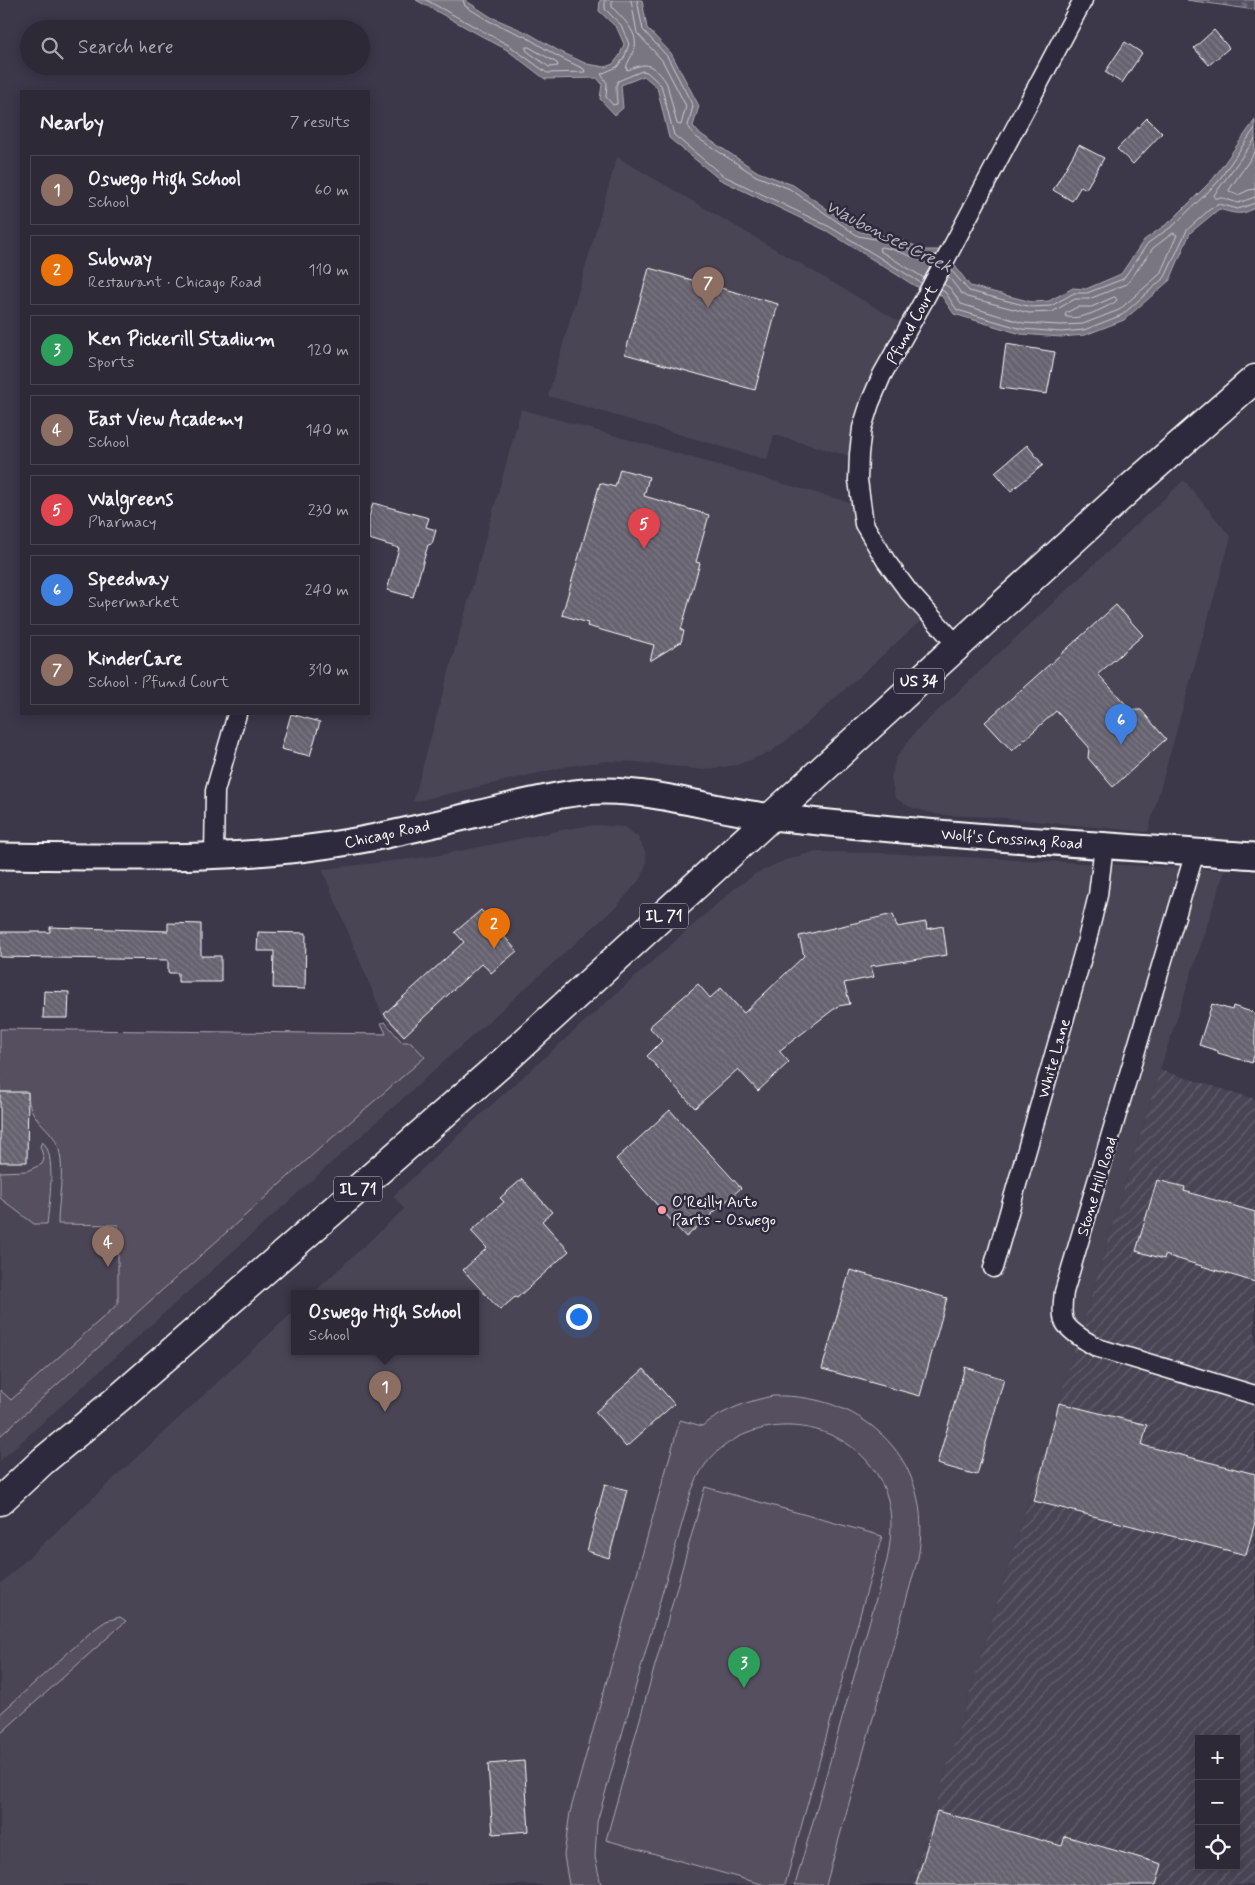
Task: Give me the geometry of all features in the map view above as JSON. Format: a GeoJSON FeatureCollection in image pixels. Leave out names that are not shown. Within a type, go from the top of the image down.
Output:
{"type":"FeatureCollection","features":[{"type":"Feature","properties":{"kind":"main road","name":"US 34"},"geometry":{"type":"LineString","coordinates":[[770,817],[1129,489],[1255,379]]}},
{"type":"Feature","properties":{"kind":"main road","name":"Chicago Road"},"geometry":{"type":"LineString","coordinates":[[0,856],[136,858],[266,854],[355,842],[533,801],[568,794],[604,791],[643,794],[770,817]]}},
{"type":"Feature","properties":{"kind":"main road","name":"Wolf's Crossing Road"},"geometry":{"type":"LineString","coordinates":[[770,817],[1009,838],[1255,856]]}},
{"type":"Feature","properties":{"kind":"main road","name":"IL 71"},"geometry":{"type":"LineString","coordinates":[[0,1501],[43,1461],[479,1083],[654,926],[770,817]]}},
{"type":"Feature","properties":{"kind":"street","name":"Pfund Court"},"geometry":{"type":"LineString","coordinates":[[958,646],[909,592],[886,561],[864,524],[858,480],[862,428],[882,375],[960,233],[1083,0]]}},
{"type":"Feature","properties":{"kind":"street"},"geometry":{"type":"LineString","coordinates":[[214,856],[214,791],[237,715]]}},
{"type":"Feature","properties":{"kind":"street","name":"White Lane"},"geometry":{"type":"LineString","coordinates":[[992,1268],[1087,940],[1098,895],[1104,845]]}},
{"type":"Feature","properties":{"kind":"street","name":"Stone Hill Road"},"geometry":{"type":"LineString","coordinates":[[1195,852],[1064,1292],[1062,1310],[1065,1322],[1085,1341],[1098,1348],[1255,1395]]}},
{"type":"Feature","properties":{"kind":"shaded area"},"geometry":{"type":"Polygon","coordinates":[[[617,157],[909,327],[853,457],[774,435],[767,460],[548,396],[617,157]]]}},
{"type":"Feature","properties":{"kind":"shaded area"},"geometry":{"type":"Polygon","coordinates":[[[521,409],[855,504],[878,565],[925,617],[800,730],[771,752],[737,765],[703,770],[637,762],[607,761],[569,766],[413,802],[521,409]]]}},
{"type":"Feature","properties":{"kind":"shaded area"},"geometry":{"type":"Polygon","coordinates":[[[1184,480],[1231,537],[1148,832],[992,817],[940,815],[910,807],[895,798],[891,778],[896,758],[916,731],[1184,480]]]}},
{"type":"Feature","properties":{"kind":"shaded area"},"geometry":{"type":"Polygon","coordinates":[[[594,825],[625,827],[638,837],[646,854],[646,864],[642,877],[618,905],[0,1461],[0,1029],[394,1033],[408,1046],[383,1017],[322,869],[435,856],[594,825]]]}},
{"type":"Feature","properties":{"kind":"shaded area"},"geometry":{"type":"Polygon","coordinates":[[[813,852],[884,853],[1225,870],[1160,1070],[911,1885],[0,1885],[0,1584],[291,1314],[291,1355],[479,1355],[479,1290],[316,1290],[404,1209],[393,1196],[480,1115],[734,889],[755,874],[785,860],[813,852]]]}},
{"type":"Feature","properties":{"kind":"shaded area"},"geometry":{"type":"Polygon","coordinates":[[[1160,1070],[1255,1099],[1255,1885],[911,1885],[1160,1070]]]}},
{"type":"Feature","properties":{"kind":"green space"},"geometry":{"type":"Polygon","coordinates":[[[1187,0],[1255,0],[1255,10],[1187,0]]]}},
{"type":"Feature","properties":{"kind":"green space"},"geometry":{"type":"Polygon","coordinates":[[[385,1022],[402,1042],[411,1042],[425,1057],[318,1150],[0,1436],[0,1390],[11,1400],[118,1304],[118,1225],[58,1224],[61,1176],[59,1149],[56,1141],[32,1111],[28,1093],[0,1092],[0,1029],[386,1034],[381,1023],[385,1022]]]}},
{"type":"Feature","properties":{"kind":"green space"},"geometry":{"type":"Polygon","coordinates":[[[42,1142],[47,1147],[51,1167],[49,1205],[47,1224],[34,1224],[0,1198],[0,1172],[27,1171],[42,1164],[44,1159],[40,1146],[42,1142]]]}},
{"type":"Feature","properties":{"kind":"green space"},"geometry":{"type":"Polygon","coordinates":[[[773,1396],[807,1398],[838,1407],[865,1421],[888,1440],[905,1464],[916,1492],[921,1524],[918,1558],[826,1885],[795,1885],[887,1560],[891,1515],[888,1500],[876,1473],[857,1451],[834,1436],[807,1428],[779,1426],[752,1432],[726,1445],[705,1465],[691,1492],[597,1822],[595,1857],[601,1885],[569,1885],[564,1855],[570,1812],[680,1420],[702,1426],[736,1407],[773,1396]]]}},
{"type":"Feature","properties":{"kind":"green space"},"geometry":{"type":"Polygon","coordinates":[[[705,1487],[882,1536],[785,1885],[765,1885],[606,1840],[705,1487]]]}},
{"type":"Feature","properties":{"kind":"green space"},"geometry":{"type":"Polygon","coordinates":[[[120,1617],[126,1621],[0,1734],[0,1714],[92,1631],[106,1621],[120,1617]]]}},
{"type":"Feature","properties":{"kind":"water"},"geometry":{"type":"Polygon","coordinates":[[[416,0],[465,0],[491,17],[528,33],[559,51],[587,64],[605,67],[613,64],[620,55],[624,44],[617,28],[599,11],[600,0],[642,0],[647,28],[671,53],[699,106],[693,126],[699,133],[758,172],[793,185],[860,232],[892,237],[926,250],[943,250],[970,286],[1032,302],[1049,301],[1073,288],[1086,289],[1121,274],[1144,240],[1171,221],[1213,179],[1255,120],[1255,207],[1242,213],[1233,213],[1219,209],[1190,233],[1170,280],[1124,320],[1085,335],[1061,337],[1021,334],[954,314],[941,295],[915,286],[827,231],[719,179],[669,138],[657,87],[644,76],[621,85],[623,108],[615,115],[600,99],[602,84],[597,78],[545,79],[507,50],[416,0]]]}},
{"type":"Feature","properties":{"kind":"building"},"geometry":{"type":"Polygon","coordinates":[[[1214,30],[1229,48],[1209,65],[1194,48],[1214,30]]]}},
{"type":"Feature","properties":{"kind":"building"},"geometry":{"type":"Polygon","coordinates":[[[1125,42],[1142,53],[1122,83],[1105,72],[1125,42]]]}},
{"type":"Feature","properties":{"kind":"building"},"geometry":{"type":"Polygon","coordinates":[[[1147,118],[1162,133],[1133,164],[1117,149],[1147,118]]]}},
{"type":"Feature","properties":{"kind":"building"},"geometry":{"type":"Polygon","coordinates":[[[1079,145],[1104,158],[1086,189],[1081,186],[1072,201],[1053,190],[1079,145]]]}},
{"type":"Feature","properties":{"kind":"building"},"geometry":{"type":"Polygon","coordinates":[[[649,268],[778,304],[755,390],[625,354],[649,268]]]}},
{"type":"Feature","properties":{"kind":"building"},"geometry":{"type":"Polygon","coordinates":[[[1006,344],[1055,352],[1047,394],[1000,388],[1006,344]]]}},
{"type":"Feature","properties":{"kind":"building"},"geometry":{"type":"Polygon","coordinates":[[[1027,445],[1043,465],[1011,491],[995,472],[1027,445]]]}},
{"type":"Feature","properties":{"kind":"building"},"geometry":{"type":"Polygon","coordinates":[[[620,469],[649,477],[644,496],[709,515],[696,562],[700,563],[681,630],[684,631],[681,642],[650,661],[654,645],[587,626],[588,623],[562,615],[600,483],[615,487],[620,469]]]}},
{"type":"Feature","properties":{"kind":"building"},"geometry":{"type":"Polygon","coordinates":[[[373,503],[429,518],[426,527],[436,530],[432,544],[428,545],[413,597],[387,590],[399,548],[370,539],[370,514],[373,503]]]}},
{"type":"Feature","properties":{"kind":"building"},"geometry":{"type":"Polygon","coordinates":[[[1116,605],[1143,635],[1098,674],[1131,710],[1141,710],[1166,739],[1113,787],[1088,758],[1089,747],[1056,711],[1012,751],[985,722],[1116,605]]]}},
{"type":"Feature","properties":{"kind":"building"},"geometry":{"type":"Polygon","coordinates":[[[291,715],[320,722],[310,756],[281,749],[291,715]]]}},
{"type":"Feature","properties":{"kind":"building"},"geometry":{"type":"Polygon","coordinates":[[[481,910],[517,951],[491,973],[482,963],[404,1036],[384,1014],[464,942],[455,932],[481,910]]]}},
{"type":"Feature","properties":{"kind":"building"},"geometry":{"type":"Polygon","coordinates":[[[893,914],[897,927],[926,922],[927,929],[943,926],[947,955],[871,966],[874,977],[844,983],[850,1004],[838,1006],[779,1051],[789,1062],[758,1091],[738,1069],[695,1108],[647,1056],[662,1041],[649,1027],[698,984],[710,998],[721,988],[744,1013],[804,956],[799,936],[893,914]]]}},
{"type":"Feature","properties":{"kind":"building"},"geometry":{"type":"Polygon","coordinates":[[[168,923],[201,924],[201,956],[221,956],[221,982],[178,982],[178,973],[168,973],[168,960],[0,957],[0,932],[50,932],[50,927],[168,931],[168,923]]]}},
{"type":"Feature","properties":{"kind":"building"},"geometry":{"type":"Polygon","coordinates":[[[258,932],[306,933],[305,989],[273,988],[274,951],[257,951],[258,932]]]}},
{"type":"Feature","properties":{"kind":"building"},"geometry":{"type":"Polygon","coordinates":[[[44,991],[69,992],[68,1018],[43,1018],[44,991]]]}},
{"type":"Feature","properties":{"kind":"building"},"geometry":{"type":"Polygon","coordinates":[[[1212,1004],[1232,1010],[1233,1006],[1255,1013],[1255,1052],[1252,1063],[1199,1045],[1212,1004]]]}},
{"type":"Feature","properties":{"kind":"building"},"geometry":{"type":"Polygon","coordinates":[[[0,1092],[28,1092],[27,1162],[0,1162],[0,1092]]]}},
{"type":"Feature","properties":{"kind":"building"},"geometry":{"type":"Polygon","coordinates":[[[670,1110],[741,1188],[686,1237],[616,1159],[670,1110]]]}},
{"type":"Feature","properties":{"kind":"building"},"geometry":{"type":"Polygon","coordinates":[[[522,1179],[552,1212],[542,1221],[569,1251],[517,1298],[515,1297],[500,1310],[463,1270],[487,1248],[471,1231],[504,1202],[500,1198],[522,1179]]]}},
{"type":"Feature","properties":{"kind":"building"},"geometry":{"type":"Polygon","coordinates":[[[1157,1180],[1185,1187],[1184,1191],[1255,1212],[1255,1282],[1165,1255],[1164,1259],[1136,1251],[1157,1180]]]}},
{"type":"Feature","properties":{"kind":"building"},"geometry":{"type":"Polygon","coordinates":[[[850,1270],[947,1298],[920,1396],[822,1369],[850,1270]]]}},
{"type":"Feature","properties":{"kind":"building"},"geometry":{"type":"Polygon","coordinates":[[[965,1367],[1004,1379],[977,1475],[937,1464],[965,1367]]]}},
{"type":"Feature","properties":{"kind":"building"},"geometry":{"type":"Polygon","coordinates":[[[644,1369],[674,1404],[626,1447],[595,1412],[644,1369]]]}},
{"type":"Feature","properties":{"kind":"building"},"geometry":{"type":"Polygon","coordinates":[[[1059,1403],[1147,1425],[1142,1445],[1255,1474],[1255,1522],[1246,1555],[1034,1501],[1059,1403]]]}},
{"type":"Feature","properties":{"kind":"building"},"geometry":{"type":"Polygon","coordinates":[[[605,1484],[627,1490],[609,1558],[587,1551],[605,1484]]]}},
{"type":"Feature","properties":{"kind":"building"},"geometry":{"type":"Polygon","coordinates":[[[524,1761],[529,1831],[493,1834],[488,1764],[524,1761]]]}},
{"type":"Feature","properties":{"kind":"building"},"geometry":{"type":"Polygon","coordinates":[[[937,1811],[1062,1846],[1065,1836],[1162,1864],[1156,1885],[916,1885],[937,1811]]]}},
{"type":"Feature","properties":{"kind":"place","name":"KinderCare"},"geometry":{"type":"Point","coordinates":[708,308]}},
{"type":"Feature","properties":{"kind":"place","name":"Walgreens"},"geometry":{"type":"Point","coordinates":[644,549]}},
{"type":"Feature","properties":{"kind":"place","name":"Speedway"},"geometry":{"type":"Point","coordinates":[1121,745]}},
{"type":"Feature","properties":{"kind":"place","name":"Subway"},"geometry":{"type":"Point","coordinates":[494,949]}},
{"type":"Feature","properties":{"kind":"place","name":"O'Reilly Auto Parts - Oswego"},"geometry":{"type":"Point","coordinates":[662,1210]}},
{"type":"Feature","properties":{"kind":"place","name":"East View Academy"},"geometry":{"type":"Point","coordinates":[108,1267]}},
{"type":"Feature","properties":{"kind":"place","name":"Oswego High School"},"geometry":{"type":"Point","coordinates":[385,1412]}},
{"type":"Feature","properties":{"kind":"place","name":"Ken Pickerill Stadium"},"geometry":{"type":"Point","coordinates":[744,1688]}},
{"type":"Feature","properties":{"kind":"water label","name":"Waubonsee Creek"},"geometry":{"type":"Point","coordinates":[889,236]}}]}
